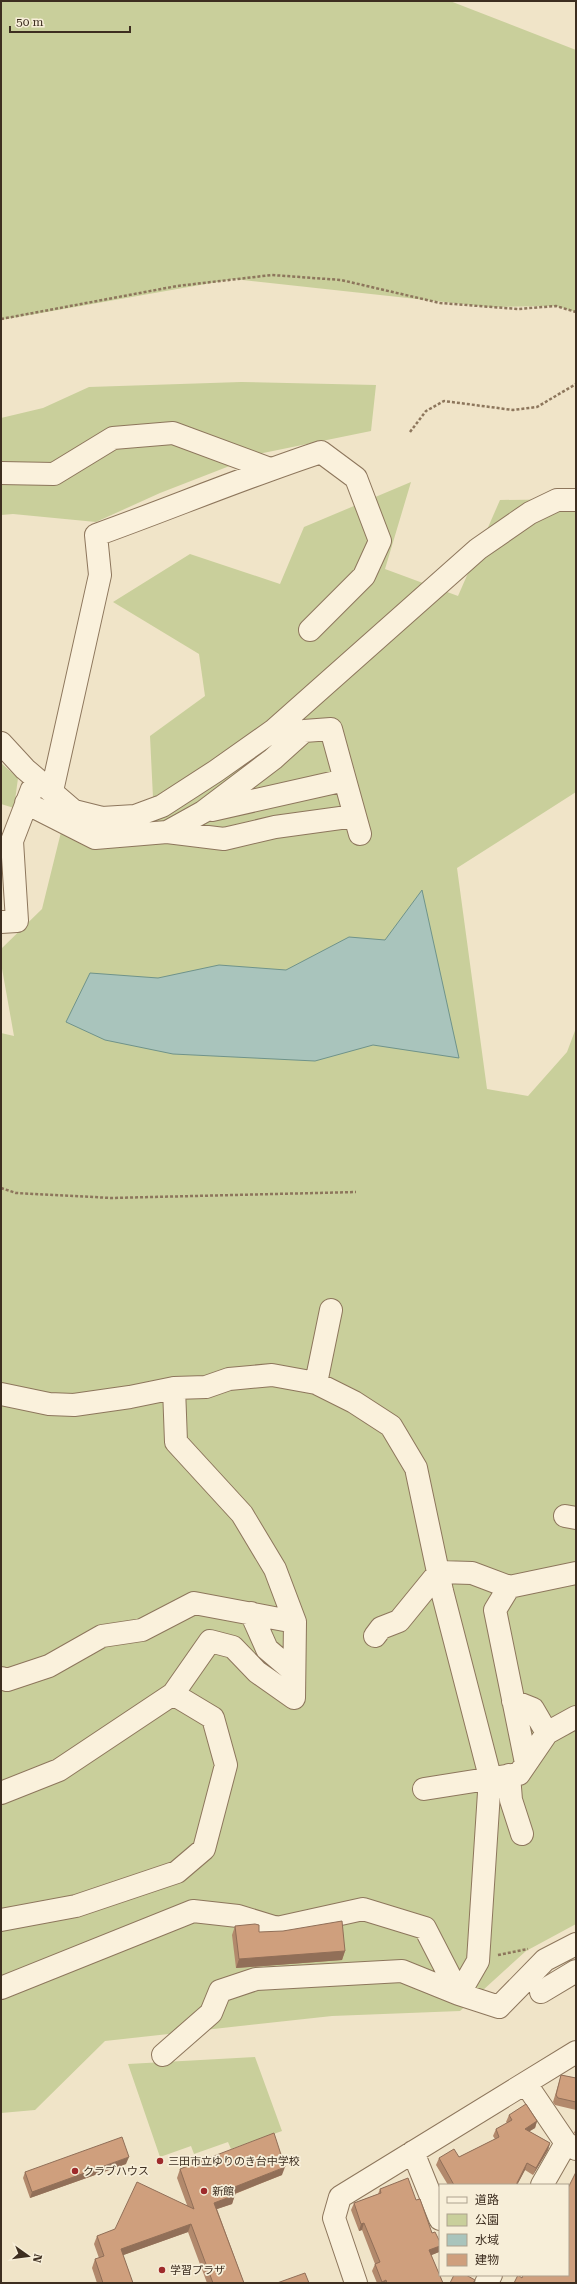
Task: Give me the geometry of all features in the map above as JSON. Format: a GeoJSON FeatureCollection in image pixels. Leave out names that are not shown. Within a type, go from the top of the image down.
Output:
{"type":"FeatureCollection","features":[{"type":"Feature","properties":{"kind":"street"},"geometry":{"type":"LineString","coordinates":[[1,473],[54,474],[113,438],[173,433],[270,469]]}},
{"type":"Feature","properties":{"kind":"street"},"geometry":{"type":"LineString","coordinates":[[1,922],[17,921],[6,840],[26,803],[44,784],[100,575],[96,535],[182,504],[270,469],[321,452],[356,478],[380,541],[364,576],[310,630]]}},
{"type":"Feature","properties":{"kind":"street"},"geometry":{"type":"LineString","coordinates":[[1,743],[74,811],[102,818],[135,816],[162,806],[216,771],[274,730],[478,549],[530,513],[557,500],[576,500]]}},
{"type":"Feature","properties":{"kind":"street"},"geometry":{"type":"LineString","coordinates":[[26,803],[95,838],[167,832],[224,838],[275,826],[357,825],[331,729],[304,731],[273,759],[203,812],[167,832]]}},
{"type":"Feature","properties":{"kind":"street"},"geometry":{"type":"LineString","coordinates":[[273,759],[279,793]]}},
{"type":"Feature","properties":{"kind":"street"},"geometry":{"type":"LineString","coordinates":[[203,812],[279,793],[345,780]]}},
{"type":"Feature","properties":{"kind":"street"},"geometry":{"type":"LineString","coordinates":[[316,1383],[331,1310]]}},
{"type":"Feature","properties":{"kind":"street"},"geometry":{"type":"LineString","coordinates":[[1,1394],[49,1404],[74,1405],[130,1397],[174,1388],[206,1387],[229,1379],[272,1375],[316,1383],[354,1402],[390,1426],[416,1468],[439,1572],[459,1683],[509,1771],[511,1800],[522,1834]]}},
{"type":"Feature","properties":{"kind":"street"},"geometry":{"type":"LineString","coordinates":[[1,1793],[59,1770],[173,1694],[210,1641],[233,1647],[257,1672],[294,1698],[295,1622],[275,1569],[242,1514],[176,1442],[174,1388]]}},
{"type":"Feature","properties":{"kind":"street"},"geometry":{"type":"LineString","coordinates":[[439,1572],[472,1573],[509,1587],[576,1574]]}},
{"type":"Feature","properties":{"kind":"street"},"geometry":{"type":"LineString","coordinates":[[375,1636],[381,1628],[399,1621],[439,1572]]}},
{"type":"Feature","properties":{"kind":"street"},"geometry":{"type":"LineString","coordinates":[[459,1994],[478,1961],[509,1771],[513,1701],[495,1610],[472,1573]]}},
{"type":"Feature","properties":{"kind":"street"},"geometry":{"type":"LineString","coordinates":[[495,1610],[509,1587]]}},
{"type":"Feature","properties":{"kind":"street"},"geometry":{"type":"LineString","coordinates":[[1,1678],[8,1680],[49,1666],[102,1636],[142,1630],[194,1603],[295,1622]]}},
{"type":"Feature","properties":{"kind":"street"},"geometry":{"type":"LineString","coordinates":[[251,1613],[268,1649],[294,1672]]}},
{"type":"Feature","properties":{"kind":"street"},"geometry":{"type":"LineString","coordinates":[[1,1920],[76,1906],[177,1872],[204,1849],[226,1765],[213,1718],[173,1694]]}},
{"type":"Feature","properties":{"kind":"street"},"geometry":{"type":"LineString","coordinates":[[513,1701],[533,1709],[547,1733]]}},
{"type":"Feature","properties":{"kind":"street"},"geometry":{"type":"LineString","coordinates":[[424,1789],[509,1771],[547,1733],[576,1717]]}},
{"type":"Feature","properties":{"kind":"street"},"geometry":{"type":"LineString","coordinates":[[1,1988],[193,1911],[238,1916],[278,1928],[363,1909],[425,1928],[459,1994]]}},
{"type":"Feature","properties":{"kind":"street"},"geometry":{"type":"LineString","coordinates":[[163,2054],[211,2013],[220,1991],[256,1979],[402,1971],[459,1994],[499,2007],[545,1960],[576,1944]]}},
{"type":"Feature","properties":{"kind":"street"},"geometry":{"type":"LineString","coordinates":[[541,1992],[576,1972]]}},
{"type":"Feature","properties":{"kind":"street"},"geometry":{"type":"LineString","coordinates":[[356,2283],[334,2218],[340,2197],[576,2052]]}},
{"type":"Feature","properties":{"kind":"street"},"geometry":{"type":"LineString","coordinates":[[526,2084],[571,2146],[543,2184]]}},
{"type":"Feature","properties":{"kind":"street"},"geometry":{"type":"LineString","coordinates":[[413,2152],[439,2217]]}},
{"type":"Feature","properties":{"kind":"path"},"geometry":{"type":"LineString","coordinates":[[1,319],[177,286],[272,275],[341,280],[440,303],[518,309],[556,306],[576,312]]}},
{"type":"Feature","properties":{"kind":"path"},"geometry":{"type":"LineString","coordinates":[[410,432],[426,411],[444,401],[513,410],[537,406],[576,384]]}},
{"type":"Feature","properties":{"kind":"path"},"geometry":{"type":"LineString","coordinates":[[1,1188],[16,1193],[112,1198],[356,1192]]}},
{"type":"Feature","properties":{"kind":"green space"},"geometry":{"type":"Polygon","coordinates":[[[1,1],[450,1],[576,50],[576,312],[556,306],[490,307],[234,279],[1,320],[1,1]]]}},
{"type":"Feature","properties":{"kind":"green space"},"geometry":{"type":"Polygon","coordinates":[[[241,382],[376,385],[371,431],[263,453],[160,493],[96,522],[13,514],[1,515],[1,418],[43,408],[89,387],[241,382]]]}},
{"type":"Feature","properties":{"kind":"green space"},"geometry":{"type":"Polygon","coordinates":[[[411,482],[385,569],[458,596],[500,500],[576,499],[576,792],[457,868],[487,1089],[528,1096],[567,1052],[576,1028],[576,1924],[526,1951],[460,2011],[332,2016],[105,2041],[35,2110],[1,2113],[1,1033],[14,1036],[1,963],[1,949],[42,909],[63,824],[155,839],[150,736],[205,696],[199,654],[113,602],[190,554],[280,584],[304,527],[411,482]]]}},
{"type":"Feature","properties":{"kind":"green space"},"geometry":{"type":"Polygon","coordinates":[[[1,763],[18,778],[14,808],[1,804],[1,763]]]}},
{"type":"Feature","properties":{"kind":"green space"},"geometry":{"type":"Polygon","coordinates":[[[255,2057],[282,2131],[231,2149],[228,2142],[194,2154],[191,2146],[160,2157],[128,2064],[255,2057]]]}},
{"type":"Feature","properties":{"kind":"water"},"geometry":{"type":"Polygon","coordinates":[[[422,890],[459,1058],[373,1045],[315,1061],[173,1054],[105,1040],[66,1022],[90,973],[158,978],[219,965],[286,970],[349,937],[385,940],[422,890]]]}},
{"type":"Feature","properties":{"kind":"building"},"geometry":{"type":"Polygon","coordinates":[[[342,1921],[345,1951],[239,1959],[235,1926],[255,1924],[259,1925],[259,1932],[283,1931],[342,1921]]]}},
{"type":"Feature","properties":{"kind":"building"},"geometry":{"type":"Polygon","coordinates":[[[561,2075],[576,2078],[576,2102],[558,2098],[556,2095],[561,2075]]]}},
{"type":"Feature","properties":{"kind":"building"},"geometry":{"type":"Polygon","coordinates":[[[526,2104],[537,2121],[525,2129],[550,2143],[536,2168],[527,2163],[516,2184],[453,2184],[439,2158],[454,2149],[459,2157],[499,2137],[496,2129],[512,2120],[509,2115],[526,2104]]]}},
{"type":"Feature","properties":{"kind":"building"},"geometry":{"type":"Polygon","coordinates":[[[274,2133],[285,2167],[232,2188],[235,2195],[214,2203],[244,2283],[213,2283],[191,2224],[121,2249],[133,2283],[103,2283],[95,2259],[104,2256],[97,2236],[115,2229],[137,2182],[194,2209],[180,2169],[274,2133]]]}},
{"type":"Feature","properties":{"kind":"building","name":"クラブハウス"},"geometry":{"type":"Polygon","coordinates":[[[122,2137],[129,2157],[32,2192],[25,2172],[122,2137]]]}},
{"type":"Feature","properties":{"kind":"building"},"geometry":{"type":"Polygon","coordinates":[[[576,2172],[576,2283],[514,2283],[518,2276],[522,2278],[523,2276],[569,2276],[569,2186],[576,2172]]]}},
{"type":"Feature","properties":{"kind":"building"},"geometry":{"type":"Polygon","coordinates":[[[408,2178],[416,2200],[420,2199],[432,2233],[435,2232],[439,2240],[439,2246],[429,2250],[443,2283],[387,2283],[386,2280],[382,2282],[375,2264],[380,2262],[364,2223],[361,2224],[354,2203],[381,2193],[380,2189],[408,2178]]]}},
{"type":"Feature","properties":{"kind":"building"},"geometry":{"type":"Polygon","coordinates":[[[305,2273],[309,2283],[277,2283],[305,2273]]]}},
{"type":"Feature","properties":{"kind":"building"},"geometry":{"type":"Polygon","coordinates":[[[454,2276],[468,2276],[475,2280],[473,2283],[450,2283],[454,2276]]]}},
{"type":"Feature","properties":{"kind":"place","name":"三田市立ゆりのき台中学校"},"geometry":{"type":"Point","coordinates":[160,2161]}},
{"type":"Feature","properties":{"kind":"place","name":"クラブハウス"},"geometry":{"type":"Point","coordinates":[75,2171]}},
{"type":"Feature","properties":{"kind":"place","name":"新館"},"geometry":{"type":"Point","coordinates":[204,2191]}},
{"type":"Feature","properties":{"kind":"place","name":"学習プラザ"},"geometry":{"type":"Point","coordinates":[162,2270]}}]}
